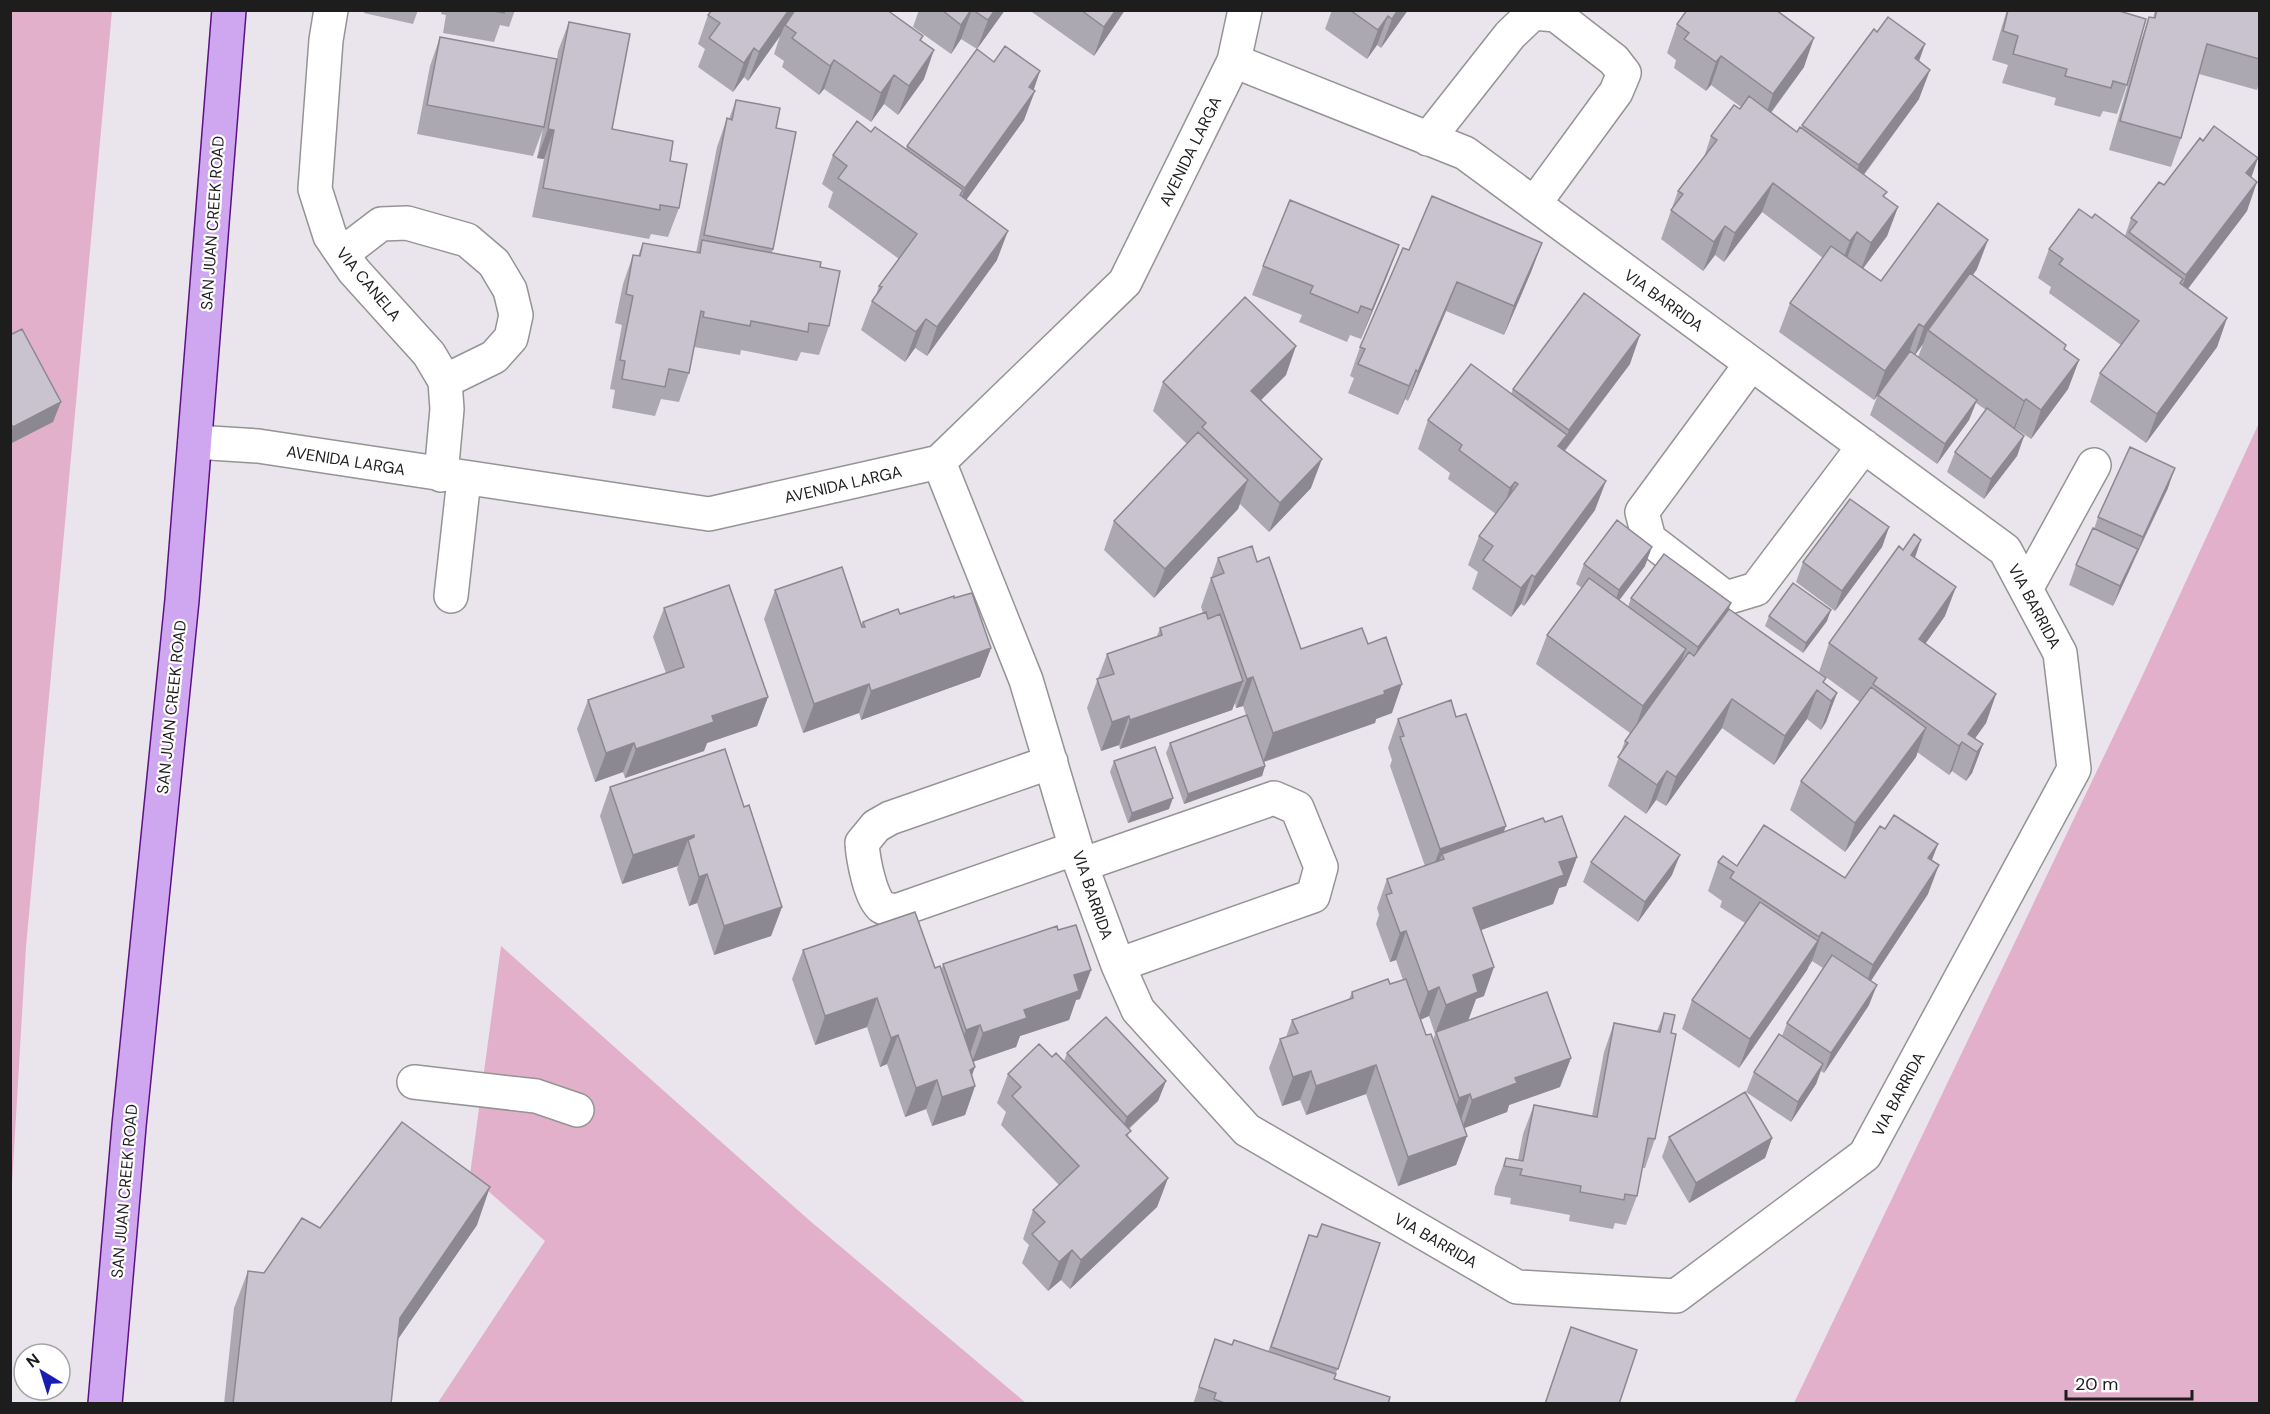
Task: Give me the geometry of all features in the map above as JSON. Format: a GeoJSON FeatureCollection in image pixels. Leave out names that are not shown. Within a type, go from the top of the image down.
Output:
{"type":"FeatureCollection","features":[{"type":"Feature","properties":{"kind":"main road","name":"SAN JUAN CREEK ROAD"},"geometry":{"type":"LineString","coordinates":[[105,1404],[129,1126],[180,623],[229,10]]}},
{"type":"Feature","properties":{"kind":"street","name":"VIA CANELA"},"geometry":{"type":"LineString","coordinates":[[331,10],[326,40],[315,189],[330,236],[354,271],[429,354],[445,381],[452,477],[451,596]]}},
{"type":"Feature","properties":{"kind":"street","name":"AVENIDA LARGA"},"geometry":{"type":"LineString","coordinates":[[195,442],[258,446],[709,514],[939,462],[1125,282],[1234,62],[1245,10]]}},
{"type":"Feature","properties":{"kind":"street"},"geometry":{"type":"LineString","coordinates":[[1428,139],[1510,34],[1533,13],[1556,15],[1614,60],[1623,74],[1616,92],[1534,204]]}},
{"type":"Feature","properties":{"kind":"street","name":"VIA BARRIDA"},"geometry":{"type":"LineString","coordinates":[[939,462],[1026,680],[1079,857],[1118,965],[1138,1010],[1247,1130],[1516,1287],[1676,1296],[1865,1155],[2074,769],[2060,653],[2005,550],[1466,153],[1234,62]]}},
{"type":"Feature","properties":{"kind":"street"},"geometry":{"type":"LineString","coordinates":[[343,253],[381,224],[407,223],[467,240],[495,263],[510,290],[516,315],[511,338],[494,357],[445,381]]}},
{"type":"Feature","properties":{"kind":"street"},"geometry":{"type":"LineString","coordinates":[[1751,364],[1642,512],[1649,539],[1726,598],[1756,589],[1864,446]]}},
{"type":"Feature","properties":{"kind":"street"},"geometry":{"type":"LineString","coordinates":[[2026,589],[2094,465]]}},
{"type":"Feature","properties":{"kind":"street"},"geometry":{"type":"LineString","coordinates":[[1051,762],[890,818],[876,826],[862,843],[863,858],[875,898],[882,907],[896,911],[1274,798],[1297,808],[1321,867],[1313,896],[1118,965]]}},
{"type":"Feature","properties":{"kind":"street"},"geometry":{"type":"LineString","coordinates":[[414,1082],[537,1096],[577,1110]]}},
{"type":"Feature","properties":{"kind":"shaded area"},"geometry":{"type":"Polygon","coordinates":[[[11,11],[112,11],[26,947],[11,1201],[11,11]]]}},
{"type":"Feature","properties":{"kind":"shaded area"},"geometry":{"type":"Polygon","coordinates":[[[2259,423],[2259,1403],[1794,1403],[2139,683],[2259,423]]]}},
{"type":"Feature","properties":{"kind":"shaded area"},"geometry":{"type":"Polygon","coordinates":[[[501,946],[809,1220],[1026,1403],[437,1404],[545,1241],[470,1175],[501,946]]]}},
{"type":"Feature","properties":{"kind":"building"},"geometry":{"type":"Polygon","coordinates":[[[487,10],[505,10],[504,13],[487,10]]]}},
{"type":"Feature","properties":{"kind":"building"},"geometry":{"type":"Polygon","coordinates":[[[712,10],[789,10],[759,52],[754,48],[744,63],[709,38],[720,23],[708,15],[712,10]]]}},
{"type":"Feature","properties":{"kind":"building"},"geometry":{"type":"Polygon","coordinates":[[[795,10],[887,10],[923,36],[920,40],[934,50],[909,86],[894,75],[881,93],[834,60],[830,66],[792,38],[796,33],[785,25],[795,10]]]}},
{"type":"Feature","properties":{"kind":"building"},"geometry":{"type":"Polygon","coordinates":[[[942,10],[971,10],[961,25],[942,10]]]}},
{"type":"Feature","properties":{"kind":"building"},"geometry":{"type":"Polygon","coordinates":[[[973,10],[995,10],[988,20],[973,10]]]}},
{"type":"Feature","properties":{"kind":"building"},"geometry":{"type":"Polygon","coordinates":[[[1081,10],[1116,10],[1104,27],[1081,10]]]}},
{"type":"Feature","properties":{"kind":"building"},"geometry":{"type":"Polygon","coordinates":[[[1350,10],[1398,10],[1392,19],[1388,16],[1378,30],[1350,10]]]}},
{"type":"Feature","properties":{"kind":"building"},"geometry":{"type":"Polygon","coordinates":[[[1687,10],[1776,10],[1814,38],[1773,94],[1721,56],[1716,62],[1684,39],[1689,33],[1677,24],[1687,10]]]}},
{"type":"Feature","properties":{"kind":"building"},"geometry":{"type":"Polygon","coordinates":[[[2008,10],[2116,10],[2146,19],[2127,85],[2113,81],[2111,88],[2065,76],[2067,69],[2013,54],[2018,36],[2003,31],[2008,10]]]}},
{"type":"Feature","properties":{"kind":"building"},"geometry":{"type":"Polygon","coordinates":[[[2157,10],[2259,10],[2259,59],[2207,44],[2181,138],[2120,121],[2149,17],[2155,18],[2157,10]]]}},
{"type":"Feature","properties":{"kind":"building"},"geometry":{"type":"Polygon","coordinates":[[[1888,17],[1925,44],[1915,58],[1930,70],[1859,165],[1802,125],[1874,29],[1877,32],[1888,17]]]}},
{"type":"Feature","properties":{"kind":"building"},"geometry":{"type":"Polygon","coordinates":[[[569,22],[630,34],[612,129],[673,141],[670,161],[687,164],[679,208],[660,205],[660,210],[543,188],[554,130],[548,129],[569,22]]]}},
{"type":"Feature","properties":{"kind":"building"},"geometry":{"type":"Polygon","coordinates":[[[440,37],[557,59],[544,127],[427,105],[440,37]]]}},
{"type":"Feature","properties":{"kind":"building"},"geometry":{"type":"Polygon","coordinates":[[[1005,46],[1040,71],[1029,87],[1035,91],[965,188],[907,146],[977,49],[994,62],[1005,46]]]}},
{"type":"Feature","properties":{"kind":"building"},"geometry":{"type":"Polygon","coordinates":[[[1749,96],[1797,132],[1800,127],[1887,192],[1883,196],[1898,207],[1871,243],[1857,232],[1850,241],[1773,183],[1735,233],[1725,226],[1714,242],[1671,210],[1683,194],[1678,191],[1717,140],[1711,136],[1734,105],[1740,109],[1749,96]]]}},
{"type":"Feature","properties":{"kind":"building"},"geometry":{"type":"Polygon","coordinates":[[[736,100],[780,108],[776,128],[796,132],[773,249],[704,235],[727,118],[732,120],[736,100]]]}},
{"type":"Feature","properties":{"kind":"building"},"geometry":{"type":"Polygon","coordinates":[[[857,121],[871,132],[875,127],[963,190],[960,195],[1008,231],[937,327],[926,319],[916,332],[872,301],[882,287],[879,286],[917,234],[838,178],[847,166],[833,155],[857,121]]]}},
{"type":"Feature","properties":{"kind":"building"},"geometry":{"type":"Polygon","coordinates":[[[2214,126],[2258,158],[2246,173],[2257,182],[2186,275],[2129,232],[2137,222],[2131,218],[2159,182],[2164,185],[2200,138],[2203,141],[2214,126]]]}},
{"type":"Feature","properties":{"kind":"building"},"geometry":{"type":"Polygon","coordinates":[[[1432,196],[1542,243],[1514,306],[1457,282],[1418,372],[1416,370],[1409,386],[1358,364],[1365,349],[1360,347],[1403,248],[1409,250],[1432,196]]]}},
{"type":"Feature","properties":{"kind":"building"},"geometry":{"type":"Polygon","coordinates":[[[1290,200],[1399,245],[1372,310],[1361,306],[1358,313],[1310,293],[1313,286],[1263,266],[1290,200]]]}},
{"type":"Feature","properties":{"kind":"building"},"geometry":{"type":"Polygon","coordinates":[[[1938,203],[1988,240],[1924,327],[1919,324],[1885,371],[1790,303],[1831,246],[1881,281],[1938,203]]]}},
{"type":"Feature","properties":{"kind":"building"},"geometry":{"type":"Polygon","coordinates":[[[2079,209],[2092,218],[2095,214],[2183,279],[2180,283],[2227,318],[2157,414],[2100,373],[2139,321],[2059,264],[2063,259],[2049,249],[2079,209]]]}},
{"type":"Feature","properties":{"kind":"building"},"geometry":{"type":"Polygon","coordinates":[[[702,240],[821,262],[820,267],[840,271],[829,326],[809,323],[808,332],[751,321],[750,326],[703,317],[704,312],[701,311],[689,373],[669,369],[665,387],[622,379],[625,361],[620,360],[633,296],[626,294],[633,255],[640,256],[643,243],[700,253],[702,240]]]}},
{"type":"Feature","properties":{"kind":"building"},"geometry":{"type":"Polygon","coordinates":[[[1970,273],[2066,345],[2064,349],[2079,360],[2041,410],[2026,399],[2024,401],[1928,330],[1970,273]]]}},
{"type":"Feature","properties":{"kind":"building"},"geometry":{"type":"Polygon","coordinates":[[[1584,293],[1640,335],[1569,430],[1513,389],[1584,293]]]}},
{"type":"Feature","properties":{"kind":"building"},"geometry":{"type":"Polygon","coordinates":[[[1245,297],[1296,346],[1251,391],[1322,459],[1280,503],[1202,427],[1206,423],[1163,382],[1245,297]]]}},
{"type":"Feature","properties":{"kind":"building"},"geometry":{"type":"Polygon","coordinates":[[[22,329],[61,402],[13,427],[10,423],[10,335],[22,329]]]}},
{"type":"Feature","properties":{"kind":"building"},"geometry":{"type":"Polygon","coordinates":[[[1910,351],[1977,400],[1945,444],[1878,395],[1910,351]]]}},
{"type":"Feature","properties":{"kind":"building"},"geometry":{"type":"Polygon","coordinates":[[[1471,364],[1567,435],[1558,446],[1606,481],[1535,577],[1532,575],[1521,588],[1483,560],[1493,546],[1479,536],[1518,484],[1515,482],[1510,488],[1459,450],[1462,445],[1428,420],[1471,364]]]}},
{"type":"Feature","properties":{"kind":"building"},"geometry":{"type":"Polygon","coordinates":[[[1987,408],[2024,436],[1991,479],[1955,452],[1987,408]]]}},
{"type":"Feature","properties":{"kind":"building"},"geometry":{"type":"Polygon","coordinates":[[[1198,432],[1248,480],[1165,569],[1114,521],[1198,432]]]}},
{"type":"Feature","properties":{"kind":"building"},"geometry":{"type":"Polygon","coordinates":[[[2130,447],[2175,468],[2143,537],[2098,517],[2130,447]]]}},
{"type":"Feature","properties":{"kind":"building"},"geometry":{"type":"Polygon","coordinates":[[[1850,499],[1889,527],[1842,591],[1803,562],[1850,499]]]}},
{"type":"Feature","properties":{"kind":"building"},"geometry":{"type":"Polygon","coordinates":[[[1617,520],[1652,547],[1619,590],[1584,564],[1617,520]]]}},
{"type":"Feature","properties":{"kind":"building"},"geometry":{"type":"Polygon","coordinates":[[[2093,528],[2138,549],[2120,586],[2076,565],[2093,528]]]}},
{"type":"Feature","properties":{"kind":"building"},"geometry":{"type":"Polygon","coordinates":[[[1914,534],[1921,540],[1911,555],[1956,587],[1919,639],[1996,694],[1968,734],[1983,744],[1977,752],[1962,742],[1959,746],[1873,684],[1877,678],[1829,643],[1899,546],[1903,550],[1914,534]]]}},
{"type":"Feature","properties":{"kind":"building"},"geometry":{"type":"Polygon","coordinates":[[[1252,546],[1257,562],[1269,557],[1301,649],[1362,628],[1368,644],[1386,637],[1402,684],[1384,691],[1385,694],[1273,733],[1253,677],[1247,679],[1211,578],[1224,573],[1218,558],[1252,546]]]}},
{"type":"Feature","properties":{"kind":"building"},"geometry":{"type":"Polygon","coordinates":[[[1664,554],[1731,603],[1698,647],[1631,598],[1664,554]]]}},
{"type":"Feature","properties":{"kind":"building"},"geometry":{"type":"Polygon","coordinates":[[[842,567],[862,627],[865,627],[863,622],[898,609],[900,614],[954,596],[954,598],[972,593],[991,648],[871,691],[869,684],[814,704],[775,590],[842,567]]]}},
{"type":"Feature","properties":{"kind":"building"},"geometry":{"type":"Polygon","coordinates":[[[1589,578],[1686,649],[1643,706],[1547,635],[1589,578]]]}},
{"type":"Feature","properties":{"kind":"building"},"geometry":{"type":"Polygon","coordinates":[[[1793,583],[1831,610],[1806,643],[1769,616],[1793,583]]]}},
{"type":"Feature","properties":{"kind":"building"},"geometry":{"type":"Polygon","coordinates":[[[729,585],[768,697],[712,716],[714,722],[636,749],[634,743],[606,753],[588,700],[684,667],[664,608],[729,585]]]}},
{"type":"Feature","properties":{"kind":"building"},"geometry":{"type":"Polygon","coordinates":[[[1729,609],[1826,678],[1823,682],[1837,693],[1831,701],[1817,690],[1785,736],[1732,699],[1676,777],[1667,771],[1657,785],[1618,757],[1628,743],[1625,741],[1689,652],[1694,656],[1729,609]]]}},
{"type":"Feature","properties":{"kind":"building"},"geometry":{"type":"Polygon","coordinates":[[[1206,612],[1208,619],[1220,614],[1243,681],[1130,720],[1129,716],[1112,722],[1097,679],[1114,674],[1107,654],[1162,635],[1160,628],[1206,612]]]}},
{"type":"Feature","properties":{"kind":"building"},"geometry":{"type":"Polygon","coordinates":[[[1871,687],[1926,728],[1855,823],[1801,781],[1871,687]]]}},
{"type":"Feature","properties":{"kind":"building"},"geometry":{"type":"Polygon","coordinates":[[[1451,700],[1456,717],[1466,714],[1506,826],[1440,849],[1400,737],[1404,736],[1398,719],[1451,700]]]}},
{"type":"Feature","properties":{"kind":"building"},"geometry":{"type":"Polygon","coordinates":[[[1247,715],[1265,766],[1188,794],[1170,743],[1247,715]]]}},
{"type":"Feature","properties":{"kind":"building"},"geometry":{"type":"Polygon","coordinates":[[[1155,747],[1173,798],[1132,813],[1114,761],[1155,747]]]}},
{"type":"Feature","properties":{"kind":"building"},"geometry":{"type":"Polygon","coordinates":[[[725,749],[744,807],[749,805],[782,907],[724,926],[707,874],[699,877],[688,840],[694,835],[633,855],[610,787],[725,749]]]}},
{"type":"Feature","properties":{"kind":"building"},"geometry":{"type":"Polygon","coordinates":[[[1894,815],[1938,844],[1928,858],[1939,865],[1873,965],[1822,932],[1819,937],[1730,878],[1734,872],[1718,862],[1723,856],[1737,866],[1764,825],[1845,878],[1880,826],[1885,829],[1894,815]]]}},
{"type":"Feature","properties":{"kind":"building"},"geometry":{"type":"Polygon","coordinates":[[[1562,816],[1577,857],[1559,862],[1564,875],[1473,908],[1494,967],[1473,975],[1478,992],[1446,1005],[1439,987],[1428,992],[1406,931],[1400,933],[1386,895],[1392,893],[1387,879],[1444,859],[1442,854],[1543,818],[1545,822],[1562,816]]]}},
{"type":"Feature","properties":{"kind":"building"},"geometry":{"type":"Polygon","coordinates":[[[1625,816],[1680,855],[1645,902],[1591,862],[1625,816]]]}},
{"type":"Feature","properties":{"kind":"building"},"geometry":{"type":"Polygon","coordinates":[[[1760,902],[1818,941],[1750,1039],[1692,1000],[1760,902]]]}},
{"type":"Feature","properties":{"kind":"building"},"geometry":{"type":"Polygon","coordinates":[[[915,912],[935,968],[940,966],[975,1067],[970,1070],[975,1086],[942,1097],[937,1080],[916,1088],[898,1035],[891,1038],[877,998],[825,1016],[803,950],[915,912]]]}},
{"type":"Feature","properties":{"kind":"building"},"geometry":{"type":"Polygon","coordinates":[[[1076,925],[1091,970],[1074,975],[1079,991],[1024,1010],[1027,1018],[983,1033],[980,1025],[966,1030],[943,964],[1057,926],[1058,930],[1076,925]]]}},
{"type":"Feature","properties":{"kind":"building"},"geometry":{"type":"Polygon","coordinates":[[[1832,955],[1877,985],[1831,1053],[1787,1023],[1832,955]]]}},
{"type":"Feature","properties":{"kind":"building"},"geometry":{"type":"Polygon","coordinates":[[[1388,979],[1390,984],[1406,979],[1426,1035],[1431,1034],[1467,1136],[1408,1157],[1376,1065],[1316,1086],[1311,1071],[1293,1077],[1280,1039],[1298,1033],[1292,1020],[1353,998],[1352,992],[1388,979]]]}},
{"type":"Feature","properties":{"kind":"building"},"geometry":{"type":"Polygon","coordinates":[[[1547,992],[1571,1058],[1515,1078],[1517,1083],[1472,1100],[1470,1094],[1459,1098],[1436,1032],[1547,992]]]}},
{"type":"Feature","properties":{"kind":"building"},"geometry":{"type":"Polygon","coordinates":[[[1664,1013],[1675,1015],[1671,1033],[1676,1034],[1655,1139],[1648,1138],[1637,1196],[1625,1194],[1624,1200],[1580,1192],[1581,1186],[1520,1175],[1522,1169],[1504,1166],[1506,1158],[1523,1161],[1534,1105],[1597,1117],[1614,1023],[1660,1032],[1664,1013]]]}},
{"type":"Feature","properties":{"kind":"building"},"geometry":{"type":"Polygon","coordinates":[[[1106,1017],[1166,1081],[1127,1117],[1067,1053],[1106,1017]]]}},
{"type":"Feature","properties":{"kind":"building"},"geometry":{"type":"Polygon","coordinates":[[[1779,1034],[1823,1064],[1798,1102],[1754,1072],[1779,1034]]]}},
{"type":"Feature","properties":{"kind":"building"},"geometry":{"type":"Polygon","coordinates":[[[1039,1044],[1052,1057],[1056,1053],[1131,1131],[1126,1135],[1168,1178],[1081,1260],[1072,1250],[1059,1262],[1032,1234],[1045,1222],[1033,1210],[1079,1166],[1012,1096],[1021,1087],[1008,1074],[1039,1044]]]}},
{"type":"Feature","properties":{"kind":"building"},"geometry":{"type":"Polygon","coordinates":[[[1745,1092],[1772,1138],[1696,1183],[1669,1137],[1745,1092]]]}},
{"type":"Feature","properties":{"kind":"building"},"geometry":{"type":"Polygon","coordinates":[[[402,1122],[490,1187],[400,1318],[391,1404],[233,1404],[248,1271],[264,1273],[302,1218],[320,1228],[402,1122]]]}},
{"type":"Feature","properties":{"kind":"building"},"geometry":{"type":"Polygon","coordinates":[[[1322,1224],[1380,1243],[1338,1369],[1271,1347],[1309,1235],[1317,1237],[1322,1224]]]}},
{"type":"Feature","properties":{"kind":"building"},"geometry":{"type":"Polygon","coordinates":[[[1571,1327],[1637,1350],[1619,1404],[1545,1404],[1571,1327]]]}},
{"type":"Feature","properties":{"kind":"building"},"geometry":{"type":"Polygon","coordinates":[[[1215,1339],[1232,1345],[1234,1340],[1336,1374],[1334,1379],[1390,1397],[1388,1404],[1227,1404],[1214,1399],[1216,1393],[1199,1387],[1215,1339]]]}}]}
